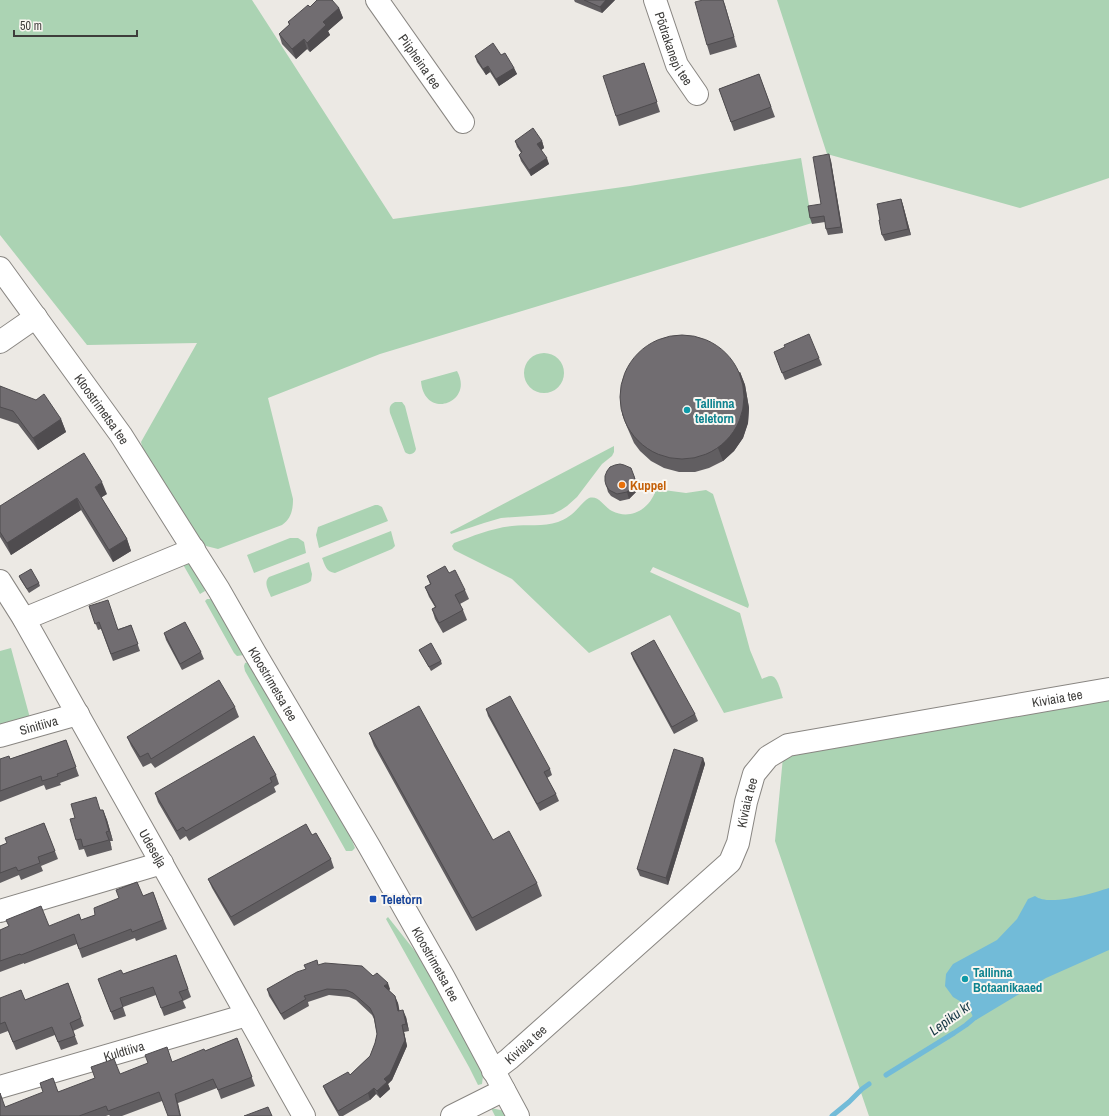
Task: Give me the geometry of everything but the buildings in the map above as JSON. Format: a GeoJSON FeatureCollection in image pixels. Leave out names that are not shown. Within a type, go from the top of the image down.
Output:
{"type":"FeatureCollection","features":[{"type":"Feature","properties":{"kind":"street","name":"Piipheina tee"},"geometry":{"type":"LineString","coordinates":[[377,0],[464,122]]}},
{"type":"Feature","properties":{"kind":"street","name":"Põdrakanepi tee"},"geometry":{"type":"LineString","coordinates":[[655,0],[676,65],[697,94]]}},
{"type":"Feature","properties":{"kind":"street","name":"Kloostrimetsa tee"},"geometry":{"type":"LineString","coordinates":[[0,268],[122,436],[194,549],[369,846],[444,978],[518,1116]]}},
{"type":"Feature","properties":{"kind":"street"},"geometry":{"type":"LineString","coordinates":[[0,342],[36,317]]}},
{"type":"Feature","properties":{"kind":"street"},"geometry":{"type":"LineString","coordinates":[[24,619],[194,549]]}},
{"type":"Feature","properties":{"kind":"street","name":"Udeselja"},"geometry":{"type":"LineString","coordinates":[[0,581],[24,619],[78,714],[304,1116]]}},
{"type":"Feature","properties":{"kind":"street","name":"Kiviaia tee"},"geometry":{"type":"LineString","coordinates":[[494,1071],[730,862],[738,843],[746,802],[754,774],[768,757],[788,745],[1109,689]]}},
{"type":"Feature","properties":{"kind":"street","name":"Sinitiiva"},"geometry":{"type":"LineString","coordinates":[[0,736],[78,714]]}},
{"type":"Feature","properties":{"kind":"street"},"geometry":{"type":"LineString","coordinates":[[0,911],[162,863]]}},
{"type":"Feature","properties":{"kind":"street","name":"Kuldtiiva"},"geometry":{"type":"LineString","coordinates":[[0,1087],[247,1015]]}},
{"type":"Feature","properties":{"kind":"street"},"geometry":{"type":"LineString","coordinates":[[452,1116],[504,1090]]}},
{"type":"Feature","properties":{"kind":"green space"},"geometry":{"type":"Polygon","coordinates":[[[0,0],[252,0],[393,219],[630,186],[801,158],[812,223],[380,354],[268,398],[293,499],[291,514],[288,520],[282,525],[218,549],[206,546],[200,541],[143,450],[141,442],[197,343],[87,345],[0,235],[0,0]]]}},
{"type":"Feature","properties":{"kind":"green space"},"geometry":{"type":"Polygon","coordinates":[[[777,0],[1109,0],[1109,178],[1020,208],[827,154],[777,0]]]}},
{"type":"Feature","properties":{"kind":"green space"},"geometry":{"type":"Polygon","coordinates":[[[548,353],[555,356],[561,362],[564,373],[563,381],[555,390],[548,393],[540,393],[533,390],[525,381],[524,369],[527,362],[536,354],[548,353]]]}},
{"type":"Feature","properties":{"kind":"green space"},"geometry":{"type":"Polygon","coordinates":[[[457,371],[461,382],[459,392],[454,399],[447,403],[438,404],[430,401],[424,393],[421,381],[457,371]]]}},
{"type":"Feature","properties":{"kind":"green space"},"geometry":{"type":"Polygon","coordinates":[[[395,402],[402,402],[405,406],[416,449],[412,454],[405,452],[390,413],[390,406],[395,402]]]}},
{"type":"Feature","properties":{"kind":"green space"},"geometry":{"type":"Polygon","coordinates":[[[614,446],[612,456],[602,464],[577,497],[561,510],[553,514],[501,518],[451,534],[450,532],[614,446]]]}},
{"type":"Feature","properties":{"kind":"green space"},"geometry":{"type":"Polygon","coordinates":[[[656,489],[686,493],[706,490],[713,494],[749,605],[748,608],[653,567],[650,572],[740,613],[750,650],[762,679],[771,676],[776,679],[783,698],[724,713],[670,615],[589,653],[512,579],[454,550],[452,546],[454,543],[505,527],[558,522],[570,516],[589,498],[596,498],[609,509],[619,514],[633,513],[639,511],[650,502],[656,489]]]}},
{"type":"Feature","properties":{"kind":"green space"},"geometry":{"type":"Polygon","coordinates":[[[375,505],[382,507],[388,521],[319,548],[316,535],[318,527],[375,505]]]}},
{"type":"Feature","properties":{"kind":"green space"},"geometry":{"type":"Polygon","coordinates":[[[391,531],[395,546],[392,549],[335,573],[326,568],[322,558],[391,531]]]}},
{"type":"Feature","properties":{"kind":"green space"},"geometry":{"type":"Polygon","coordinates":[[[290,538],[298,538],[304,542],[306,553],[254,573],[247,555],[290,538]]]}},
{"type":"Feature","properties":{"kind":"green space"},"geometry":{"type":"Polygon","coordinates":[[[187,560],[204,586],[205,591],[200,594],[181,561],[187,560]]]}},
{"type":"Feature","properties":{"kind":"green space"},"geometry":{"type":"Polygon","coordinates":[[[309,562],[312,574],[311,581],[271,597],[266,584],[269,577],[309,562]]]}},
{"type":"Feature","properties":{"kind":"green space"},"geometry":{"type":"Polygon","coordinates":[[[207,599],[211,599],[231,630],[244,655],[237,656],[234,653],[205,601],[207,599]]]}},
{"type":"Feature","properties":{"kind":"green space"},"geometry":{"type":"Polygon","coordinates":[[[11,648],[30,718],[0,727],[0,651],[11,648]]]}},
{"type":"Feature","properties":{"kind":"green space"},"geometry":{"type":"Polygon","coordinates":[[[249,662],[349,833],[355,848],[352,851],[346,851],[245,671],[245,663],[249,662]]]}},
{"type":"Feature","properties":{"kind":"green space","name":"Tallinna Botaanikaaed"},"geometry":{"type":"Polygon","coordinates":[[[1109,696],[1109,1116],[869,1116],[775,841],[783,757],[1109,696]]]}},
{"type":"Feature","properties":{"kind":"green space"},"geometry":{"type":"Polygon","coordinates":[[[388,917],[426,965],[480,1066],[483,1076],[482,1084],[478,1085],[386,919],[388,917]]]}},
{"type":"Feature","properties":{"kind":"green space"},"geometry":{"type":"Polygon","coordinates":[[[491,1108],[505,1111],[508,1116],[495,1116],[491,1108]]]}},
{"type":"Feature","properties":{"kind":"water"},"geometry":{"type":"Polygon","coordinates":[[[1109,888],[1109,950],[1046,978],[976,1020],[974,1019],[968,1006],[953,997],[945,986],[946,974],[953,964],[997,940],[1017,919],[1028,899],[1035,896],[1042,899],[1060,900],[1082,896],[1109,888]]]}},
{"type":"Feature","properties":{"kind":"waterway","name":"Lepiku kr"},"geometry":{"type":"LineString","coordinates":[[886,1075],[954,1033],[979,1014]]}},
{"type":"Feature","properties":{"kind":"waterway","name":"Lepiku kr"},"geometry":{"type":"LineString","coordinates":[[832,1116],[869,1084]]}},
{"type":"Feature","properties":{"kind":"place","name":"Tallinna teletorn"},"geometry":{"type":"Point","coordinates":[687,410]}},
{"type":"Feature","properties":{"kind":"place","name":"Kuppel"},"geometry":{"type":"Point","coordinates":[622,485]}},
{"type":"Feature","properties":{"kind":"place","name":"Teletorn"},"geometry":{"type":"Point","coordinates":[373,899]}},
{"type":"Feature","properties":{"kind":"place","name":"Tallinna Botaanikaaed"},"geometry":{"type":"Point","coordinates":[965,979]}}]}
